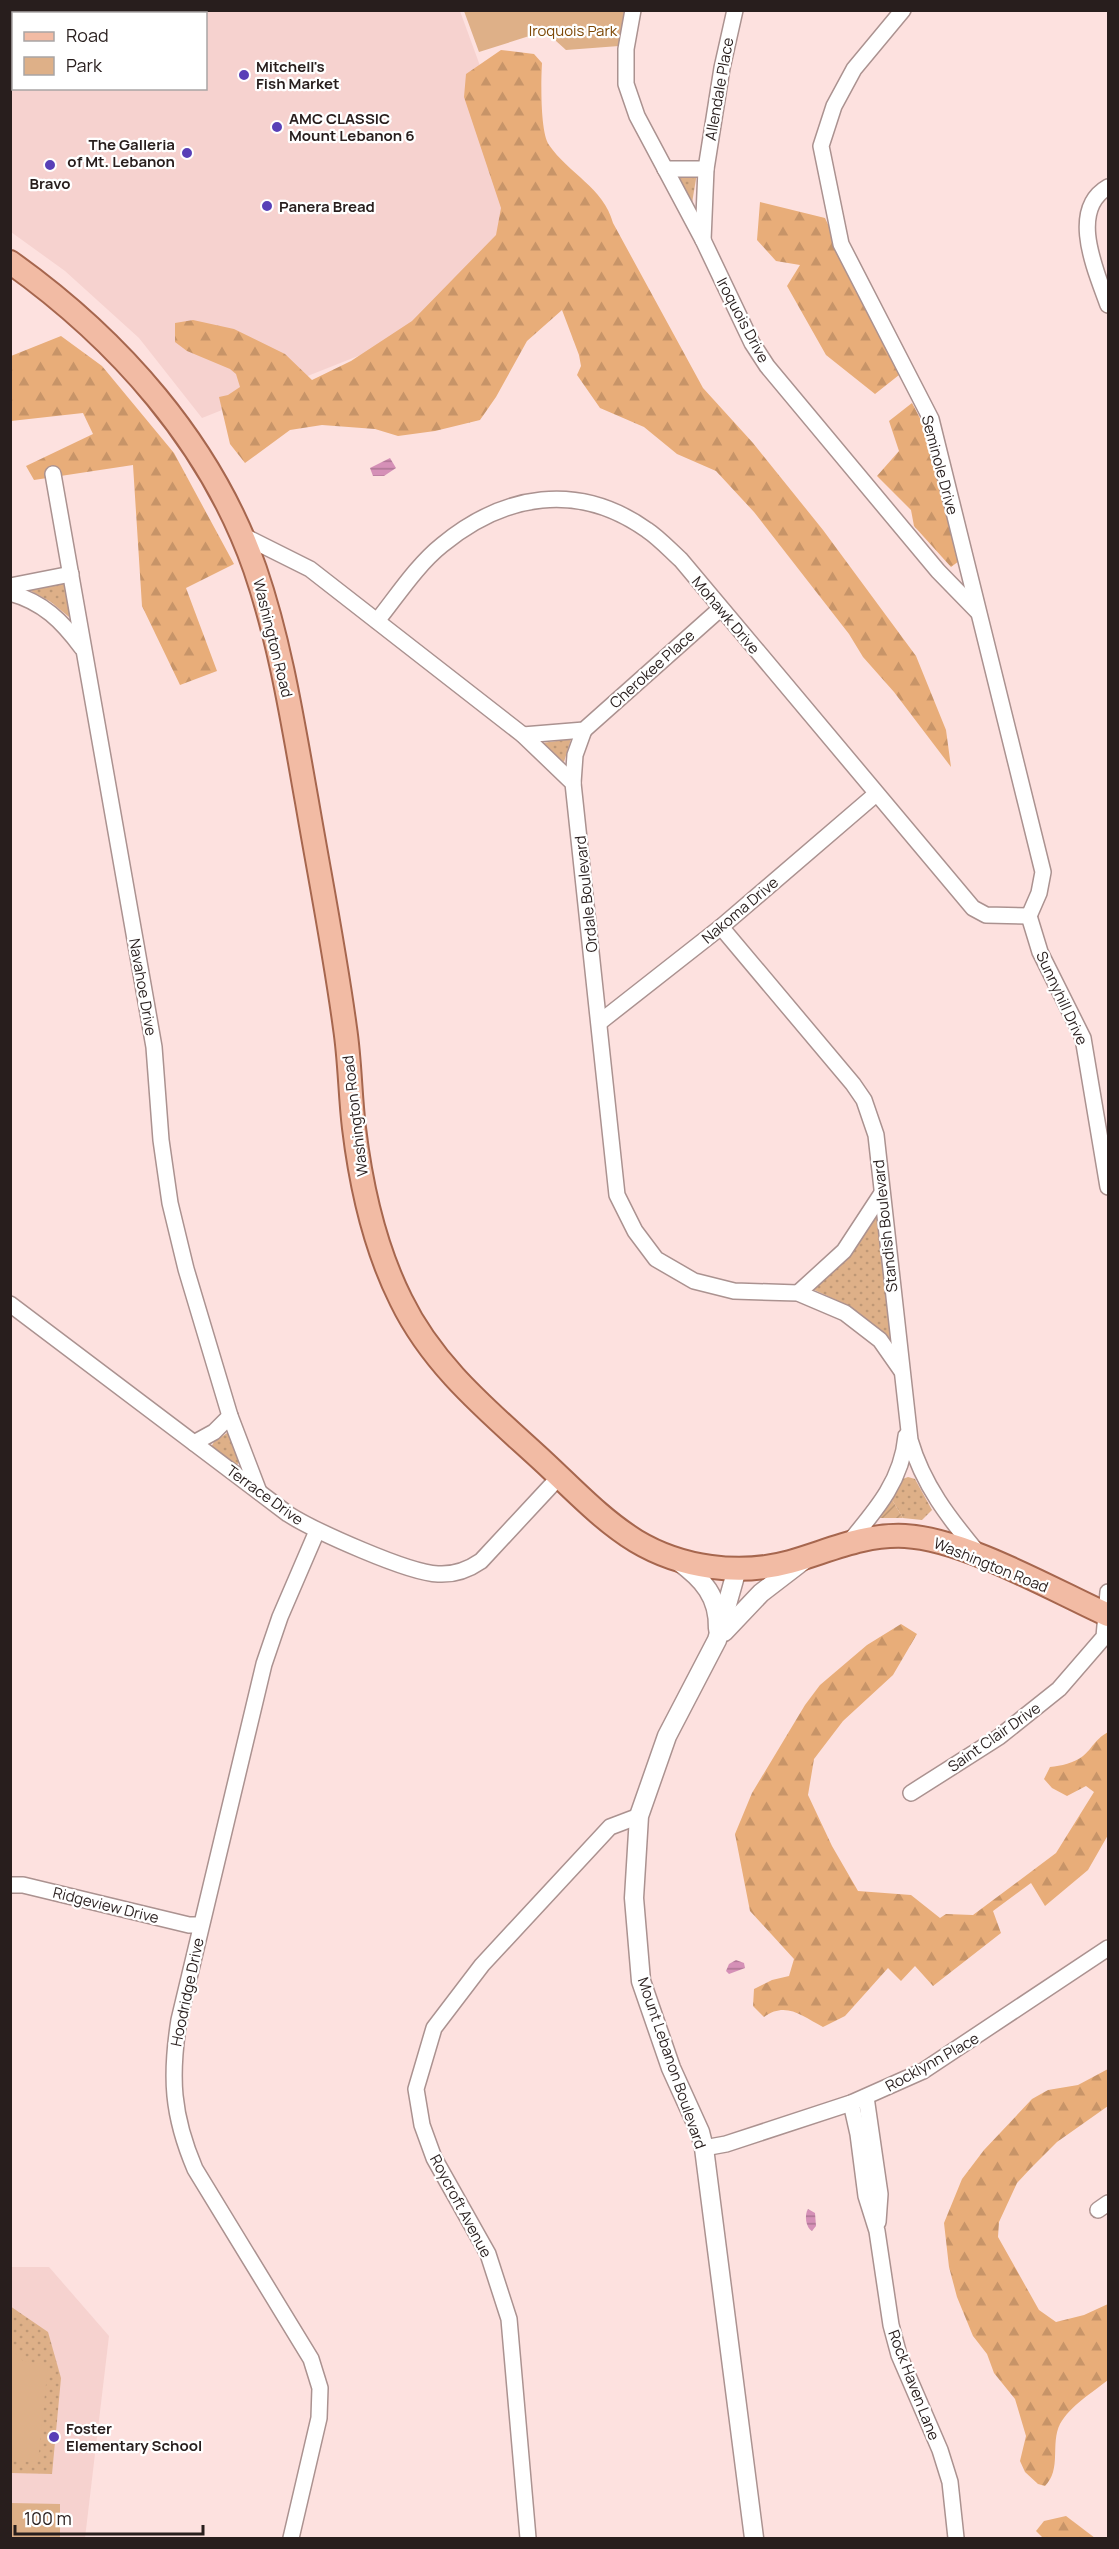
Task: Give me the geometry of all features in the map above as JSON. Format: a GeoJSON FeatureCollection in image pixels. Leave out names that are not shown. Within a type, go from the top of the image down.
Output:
{"type":"FeatureCollection","features":[{"type":"Feature","properties":{"kind":"main road","name":"Washington Road"},"geometry":{"type":"LineString","coordinates":[[10,262],[76,312],[144,382],[210,473],[242,535],[264,597],[285,681],[342,1004],[358,1158],[374,1224],[389,1275],[419,1334],[445,1368],[560,1476],[630,1537],[676,1559],[708,1567],[737,1569],[778,1565],[850,1541],[882,1536],[914,1537],[944,1543],[981,1557],[1107,1615]]}},
{"type":"Feature","properties":{"kind":"street","name":"Iroquois Drive"},"geometry":{"type":"LineString","coordinates":[[633,10],[626,49],[626,84],[637,116],[703,240],[752,343],[767,366],[938,571],[977,611]]}},
{"type":"Feature","properties":{"kind":"street","name":"Allendale Place"},"geometry":{"type":"LineString","coordinates":[[703,240],[706,169],[722,68],[735,10]]}},
{"type":"Feature","properties":{"kind":"street","name":"Seminole Drive"},"geometry":{"type":"LineString","coordinates":[[903,10],[854,69],[834,106],[821,146],[841,243],[931,419],[1043,872],[1039,893],[1029,916]]}},
{"type":"Feature","properties":{"kind":"street"},"geometry":{"type":"LineString","coordinates":[[665,169],[706,169]]}},
{"type":"Feature","properties":{"kind":"street"},"geometry":{"type":"LineString","coordinates":[[1108,188],[1100,192],[1090,204],[1086,222],[1098,277],[1108,305]]}},
{"type":"Feature","properties":{"kind":"street","name":"Navahoe Drive"},"geometry":{"type":"LineString","coordinates":[[53,474],[154,1047],[161,1140],[170,1203],[186,1269],[231,1416],[259,1492]]}},
{"type":"Feature","properties":{"kind":"street","name":"Mohawk Drive"},"geometry":{"type":"LineString","coordinates":[[377,621],[440,546],[484,517],[525,500],[565,499],[607,508],[647,530],[681,560],[973,908],[992,916],[1029,916]]}},
{"type":"Feature","properties":{"kind":"street"},"geometry":{"type":"LineString","coordinates":[[242,535],[302,563],[524,735],[573,783]]}},
{"type":"Feature","properties":{"kind":"street"},"geometry":{"type":"LineString","coordinates":[[10,586],[71,574]]}},
{"type":"Feature","properties":{"kind":"street"},"geometry":{"type":"LineString","coordinates":[[10,593],[28,598],[46,608],[63,622],[84,650]]}},
{"type":"Feature","properties":{"kind":"street","name":"Cherokee Place"},"geometry":{"type":"LineString","coordinates":[[573,783],[575,755],[585,730],[720,609]]}},
{"type":"Feature","properties":{"kind":"street"},"geometry":{"type":"LineString","coordinates":[[524,735],[585,730]]}},
{"type":"Feature","properties":{"kind":"street","name":"Ordale Boulevard"},"geometry":{"type":"LineString","coordinates":[[573,783],[617,1195],[635,1231],[656,1259],[694,1281],[734,1291],[798,1293],[845,1313],[880,1340],[901,1370]]}},
{"type":"Feature","properties":{"kind":"street","name":"Nakoma Drive"},"geometry":{"type":"LineString","coordinates":[[600,1022],[721,927],[876,794]]}},
{"type":"Feature","properties":{"kind":"street","name":"Sunnyhill Drive"},"geometry":{"type":"LineString","coordinates":[[1029,916],[1040,952],[1083,1038],[1108,1187]]}},
{"type":"Feature","properties":{"kind":"street","name":"Standish Boulevard"},"geometry":{"type":"LineString","coordinates":[[721,927],[864,1100],[876,1135],[907,1424],[915,1456],[928,1485],[946,1513],[981,1557]]}},
{"type":"Feature","properties":{"kind":"street"},"geometry":{"type":"LineString","coordinates":[[798,1293],[844,1251],[882,1193]]}},
{"type":"Feature","properties":{"kind":"street","name":"Terrace Drive"},"geometry":{"type":"LineString","coordinates":[[10,1304],[259,1492],[318,1531],[425,1573],[449,1574],[472,1567],[481,1561],[560,1476]]}},
{"type":"Feature","properties":{"kind":"street"},"geometry":{"type":"LineString","coordinates":[[194,1443],[214,1432],[231,1416]]}},
{"type":"Feature","properties":{"kind":"street"},"geometry":{"type":"LineString","coordinates":[[850,1541],[880,1506],[894,1482],[903,1457],[907,1424]]}},
{"type":"Feature","properties":{"kind":"street","name":"Hoodridge Drive"},"geometry":{"type":"LineString","coordinates":[[291,2538],[319,2418],[320,2388],[310,2359],[195,2169],[182,2139],[174,2104],[172,2061],[201,1925],[264,1664],[289,1595],[318,1531]]}},
{"type":"Feature","properties":{"kind":"street"},"geometry":{"type":"LineString","coordinates":[[717,1640],[761,1593],[809,1556]]}},
{"type":"Feature","properties":{"kind":"street"},"geometry":{"type":"LineString","coordinates":[[676,1559],[701,1579],[713,1596],[718,1617],[717,1640]]}},
{"type":"Feature","properties":{"kind":"street","name":"Mount Lebanon Boulevard"},"geometry":{"type":"LineString","coordinates":[[737,1569],[717,1640],[659,1756],[639,1816],[634,1898],[641,1981],[671,2068],[700,2132],[704,2148],[754,2538]]}},
{"type":"Feature","properties":{"kind":"street"},"geometry":{"type":"LineString","coordinates":[[1107,1615],[1108,1592]]}},
{"type":"Feature","properties":{"kind":"street","name":"Saint Clair Drive"},"geometry":{"type":"LineString","coordinates":[[911,1793],[999,1737],[1044,1703],[1102,1641],[1107,1615]]}},
{"type":"Feature","properties":{"kind":"street","name":"Roycroft Avenue"},"geometry":{"type":"LineString","coordinates":[[528,2538],[508,2319],[488,2254],[434,2158],[422,2125],[416,2089],[434,2028],[482,1965],[610,1827],[639,1816]]}},
{"type":"Feature","properties":{"kind":"street","name":"Ridgeview Drive"},"geometry":{"type":"LineString","coordinates":[[10,1885],[23,1885],[189,1925],[201,1925]]}},
{"type":"Feature","properties":{"kind":"street","name":"Rocklynn Place"},"geometry":{"type":"LineString","coordinates":[[704,2148],[726,2144],[851,2103],[891,2087],[954,2052],[1108,1948]]}},
{"type":"Feature","properties":{"kind":"street","name":"Rock Haven Lane"},"geometry":{"type":"LineString","coordinates":[[867,2097],[870,2168]]}},
{"type":"Feature","properties":{"kind":"street","name":"Rock Haven Lane"},"geometry":{"type":"LineString","coordinates":[[851,2103],[880,2194],[877,2231],[891,2325],[899,2355],[940,2450],[950,2482],[956,2538]]}},
{"type":"Feature","properties":{"kind":"shaded area"},"geometry":{"type":"Polygon","coordinates":[[[107,10],[460,11],[557,277],[202,418],[139,338],[65,271],[11,232],[10,43],[12,42],[12,90],[207,90],[207,12],[101,12],[107,10]]]}},
{"type":"Feature","properties":{"kind":"shaded area"},"geometry":{"type":"Polygon","coordinates":[[[390,458],[396,468],[384,476],[373,476],[370,468],[390,458]]]}},
{"type":"Feature","properties":{"kind":"shaded area"},"geometry":{"type":"Polygon","coordinates":[[[736,1960],[744,1963],[745,1968],[729,1974],[726,1971],[729,1964],[736,1960]]]}},
{"type":"Feature","properties":{"kind":"shaded area"},"geometry":{"type":"Polygon","coordinates":[[[808,2209],[815,2213],[816,2226],[812,2231],[806,2221],[808,2209]]]}},
{"type":"Feature","properties":{"kind":"shaded area","name":"Foster Elementary School"},"geometry":{"type":"Polygon","coordinates":[[[10,2267],[49,2267],[109,2336],[85,2538],[11,2538],[10,2267]]]}},
{"type":"Feature","properties":{"kind":"green space","name":"Iroquois Park"},"geometry":{"type":"Polygon","coordinates":[[[464,11],[626,11],[619,46],[566,50],[545,31],[479,52],[464,11]]]}},
{"type":"Feature","properties":{"kind":"green space"},"geometry":{"type":"Polygon","coordinates":[[[501,50],[534,54],[542,63],[543,118],[549,145],[602,200],[703,388],[753,443],[823,530],[916,656],[946,730],[951,767],[894,692],[863,657],[849,634],[754,512],[716,471],[677,454],[644,427],[600,408],[577,375],[581,366],[579,355],[562,310],[527,341],[496,397],[480,420],[435,431],[398,436],[375,429],[322,425],[290,430],[245,463],[230,444],[219,397],[228,395],[240,387],[236,374],[230,369],[187,351],[175,342],[175,323],[193,320],[234,329],[285,354],[312,380],[351,361],[412,321],[496,235],[501,208],[464,97],[466,74],[501,50]]]}},
{"type":"Feature","properties":{"kind":"green space"},"geometry":{"type":"Polygon","coordinates":[[[697,173],[692,203],[691,203],[676,177],[697,173]]]}},
{"type":"Feature","properties":{"kind":"green space"},"geometry":{"type":"Polygon","coordinates":[[[760,202],[825,218],[899,375],[875,394],[826,355],[787,286],[800,265],[776,261],[757,240],[760,202]]]}},
{"type":"Feature","properties":{"kind":"green space"},"geometry":{"type":"Polygon","coordinates":[[[61,336],[102,366],[174,453],[234,564],[186,588],[217,671],[180,685],[142,606],[133,465],[34,480],[26,466],[93,434],[83,413],[11,421],[11,356],[61,336]]]}},
{"type":"Feature","properties":{"kind":"green space"},"geometry":{"type":"Polygon","coordinates":[[[912,403],[923,424],[959,561],[951,567],[914,526],[911,510],[877,476],[899,451],[889,421],[912,403]]]}},
{"type":"Feature","properties":{"kind":"green space"},"geometry":{"type":"Polygon","coordinates":[[[64,583],[71,617],[31,591],[31,589],[64,583]]]}},
{"type":"Feature","properties":{"kind":"green space"},"geometry":{"type":"Polygon","coordinates":[[[571,739],[564,762],[542,743],[571,739]]]}},
{"type":"Feature","properties":{"kind":"green space"},"geometry":{"type":"Polygon","coordinates":[[[879,1210],[891,1342],[851,1307],[808,1287],[879,1210]]]}},
{"type":"Feature","properties":{"kind":"green space"},"geometry":{"type":"Polygon","coordinates":[[[227,1433],[231,1435],[239,1462],[237,1465],[233,1465],[211,1447],[227,1433]]]}},
{"type":"Feature","properties":{"kind":"green space"},"geometry":{"type":"Polygon","coordinates":[[[908,1477],[915,1479],[932,1510],[922,1520],[903,1518],[891,1498],[900,1480],[908,1477]]]}},
{"type":"Feature","properties":{"kind":"green space"},"geometry":{"type":"Polygon","coordinates":[[[891,1498],[903,1518],[876,1518],[891,1498]]]}},
{"type":"Feature","properties":{"kind":"green space"},"geometry":{"type":"Polygon","coordinates":[[[901,1624],[917,1634],[893,1675],[843,1721],[814,1759],[808,1795],[832,1846],[858,1891],[911,1895],[940,1918],[946,1914],[973,1915],[1056,1853],[1094,1792],[1086,1786],[1067,1796],[1052,1788],[1044,1779],[1050,1767],[1067,1764],[1079,1758],[1108,1732],[1108,1835],[1088,1870],[1045,1906],[1031,1883],[993,1911],[1001,1933],[933,1986],[915,1966],[901,1981],[888,1968],[845,2016],[823,2027],[787,2010],[772,2012],[764,2017],[753,2006],[754,1989],[772,1980],[789,1976],[794,1959],[750,1911],[735,1834],[752,1793],[805,1705],[820,1685],[867,1645],[901,1624]]]}},
{"type":"Feature","properties":{"kind":"green space"},"geometry":{"type":"Polygon","coordinates":[[[1108,2069],[1108,2106],[1057,2142],[1031,2168],[1017,2183],[999,2222],[998,2237],[1039,2310],[1056,2322],[1084,2315],[1108,2304],[1108,2380],[1064,2417],[1057,2432],[1053,2472],[1045,2486],[1038,2484],[1025,2472],[1020,2461],[1026,2436],[1015,2399],[994,2373],[987,2354],[973,2336],[957,2297],[949,2267],[944,2223],[962,2179],[984,2150],[1032,2099],[1048,2090],[1078,2085],[1108,2069]]]}},
{"type":"Feature","properties":{"kind":"green space"},"geometry":{"type":"Polygon","coordinates":[[[10,2306],[48,2332],[61,2378],[52,2474],[11,2473],[10,2306]]]}},
{"type":"Feature","properties":{"kind":"green space"},"geometry":{"type":"Polygon","coordinates":[[[11,2348],[23,2361],[48,2365],[38,2462],[11,2461],[11,2348]]]}},
{"type":"Feature","properties":{"kind":"green space"},"geometry":{"type":"Polygon","coordinates":[[[11,2503],[60,2504],[60,2538],[11,2538],[11,2503]]]}},
{"type":"Feature","properties":{"kind":"green space"},"geometry":{"type":"Polygon","coordinates":[[[1066,2516],[1095,2538],[1043,2538],[1036,2531],[1044,2521],[1066,2516]]]}},
{"type":"Feature","properties":{"kind":"place","name":"Mitchell's Fish Market"},"geometry":{"type":"Point","coordinates":[244,75]}},
{"type":"Feature","properties":{"kind":"place","name":"AMC CLASSIC Mount Lebanon 6"},"geometry":{"type":"Point","coordinates":[277,127]}},
{"type":"Feature","properties":{"kind":"place","name":"The Galleria of Mt. Lebanon"},"geometry":{"type":"Point","coordinates":[187,153]}},
{"type":"Feature","properties":{"kind":"place","name":"Bravo"},"geometry":{"type":"Point","coordinates":[50,165]}},
{"type":"Feature","properties":{"kind":"place","name":"Panera Bread"},"geometry":{"type":"Point","coordinates":[267,206]}},
{"type":"Feature","properties":{"kind":"place","name":"Foster Elementary School"},"geometry":{"type":"Point","coordinates":[54,2437]}}]}
